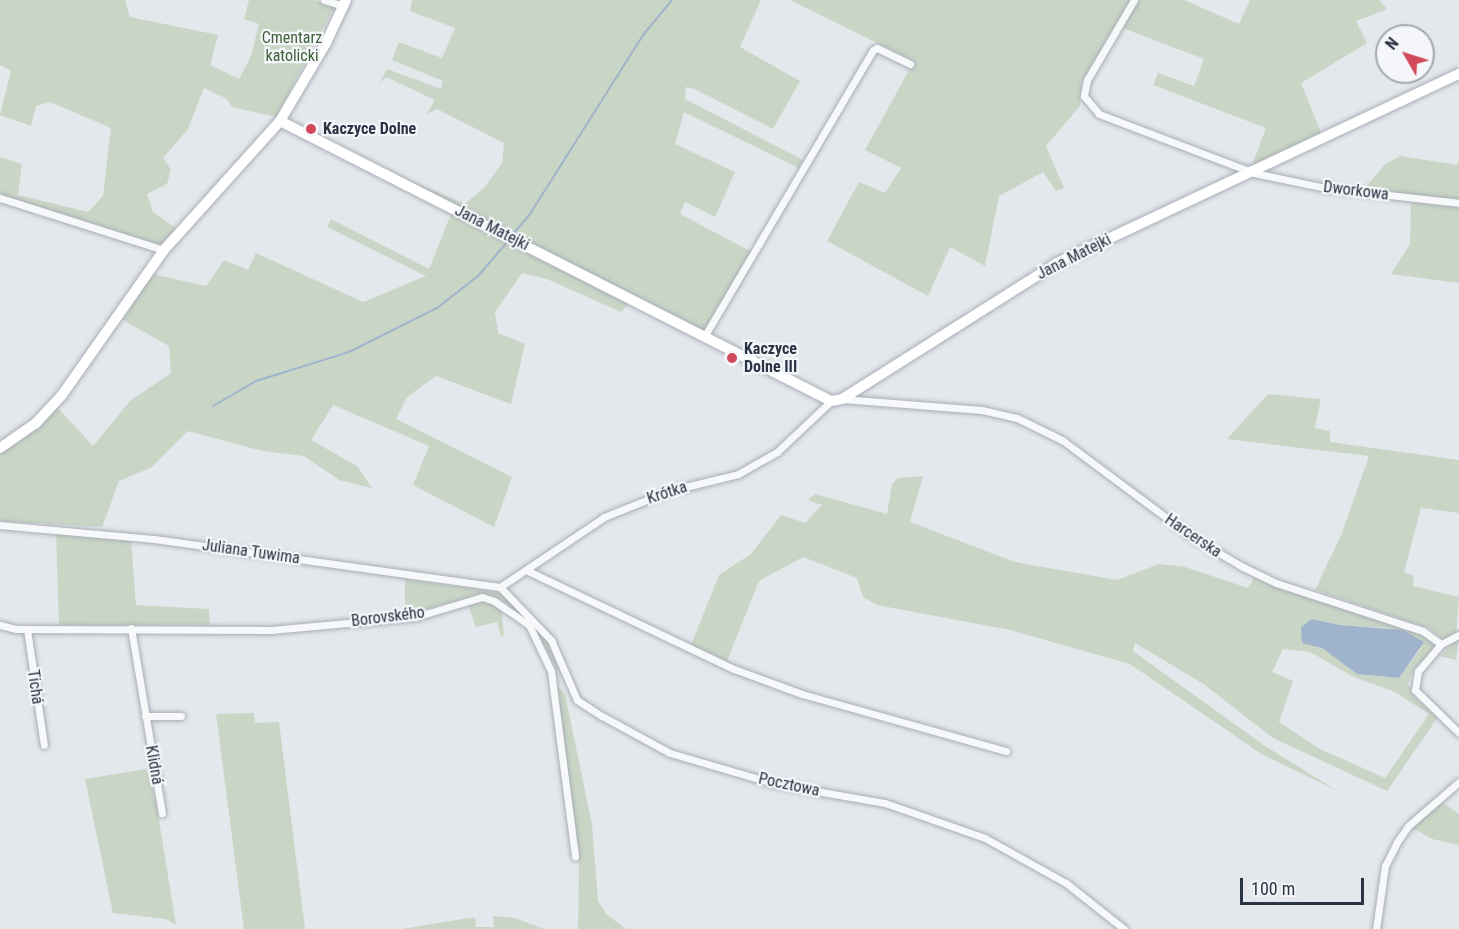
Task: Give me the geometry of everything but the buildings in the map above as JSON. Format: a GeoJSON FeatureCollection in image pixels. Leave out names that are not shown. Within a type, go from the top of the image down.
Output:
{"type":"FeatureCollection","features":[{"type":"Feature","properties":{"kind":"street"},"geometry":{"type":"LineString","coordinates":[[0,448],[36,423],[62,395],[164,250],[280,121],[326,44],[345,3],[324,0]]}},
{"type":"Feature","properties":{"kind":"street","name":"Dworkowa"},"geometry":{"type":"LineString","coordinates":[[1134,0],[1087,80],[1084,96],[1089,106],[1099,114],[1254,173],[1326,188],[1459,203]]}},
{"type":"Feature","properties":{"kind":"street"},"geometry":{"type":"LineString","coordinates":[[704,337],[873,50],[877,48],[910,64]]}},
{"type":"Feature","properties":{"kind":"street","name":"Jana Matejki"},"geometry":{"type":"LineString","coordinates":[[280,121],[704,337],[837,400],[1057,263],[1254,173],[1459,74]]}},
{"type":"Feature","properties":{"kind":"street"},"geometry":{"type":"LineString","coordinates":[[0,198],[164,250]]}},
{"type":"Feature","properties":{"kind":"street","name":"Krótka"},"geometry":{"type":"LineString","coordinates":[[500,587],[604,517],[669,490],[738,474],[777,452],[837,400]]}},
{"type":"Feature","properties":{"kind":"street","name":"Harcerska"},"geometry":{"type":"LineString","coordinates":[[837,400],[982,410],[1017,418],[1076,449],[1192,537],[1243,567],[1276,583],[1423,631],[1440,644]]}},
{"type":"Feature","properties":{"kind":"street","name":"Juliana Tuwima"},"geometry":{"type":"LineString","coordinates":[[0,525],[153,538],[500,587]]}},
{"type":"Feature","properties":{"kind":"street"},"geometry":{"type":"LineString","coordinates":[[526,570],[734,669],[802,694],[1006,752]]}},
{"type":"Feature","properties":{"kind":"street","name":"Pocztowa"},"geometry":{"type":"LineString","coordinates":[[500,587],[551,640],[577,700],[602,716],[670,753],[776,784],[885,803],[985,838],[1066,884],[1124,929]]}},
{"type":"Feature","properties":{"kind":"street","name":"Borovského"},"geometry":{"type":"LineString","coordinates":[[0,625],[27,629],[271,630],[416,617],[482,597],[494,601],[529,625],[551,671],[575,856]]}},
{"type":"Feature","properties":{"kind":"street","name":"Klidná"},"geometry":{"type":"LineString","coordinates":[[131,628],[162,813]]}},
{"type":"Feature","properties":{"kind":"street","name":"Tichá"},"geometry":{"type":"LineString","coordinates":[[27,629],[44,745]]}},
{"type":"Feature","properties":{"kind":"street"},"geometry":{"type":"LineString","coordinates":[[1459,635],[1440,644],[1418,671],[1415,690],[1459,733]]}},
{"type":"Feature","properties":{"kind":"street"},"geometry":{"type":"LineString","coordinates":[[145,716],[181,716]]}},
{"type":"Feature","properties":{"kind":"street"},"geometry":{"type":"LineString","coordinates":[[1376,929],[1385,866],[1397,842],[1408,826],[1459,782]]}},
{"type":"Feature","properties":{"kind":"green space","name":"Cmentarz katolicki"},"geometry":{"type":"Polygon","coordinates":[[[0,0],[125,0],[130,17],[218,35],[210,65],[239,79],[251,56],[259,24],[244,19],[249,0],[314,0],[335,6],[276,117],[232,107],[227,99],[204,88],[188,129],[163,158],[171,170],[167,184],[147,194],[153,212],[176,228],[161,245],[0,194],[0,157],[22,164],[18,195],[88,212],[103,196],[111,128],[50,102],[36,106],[31,126],[0,115],[11,71],[0,65],[0,0]]]}},
{"type":"Feature","properties":{"kind":"green space"},"geometry":{"type":"Polygon","coordinates":[[[412,0],[761,0],[740,47],[800,81],[773,129],[695,89],[686,87],[685,99],[803,160],[799,168],[684,112],[675,144],[735,172],[715,217],[685,202],[680,214],[752,252],[708,326],[702,330],[394,174],[465,204],[485,187],[502,163],[504,143],[437,109],[427,114],[435,100],[386,77],[379,84],[387,69],[441,89],[443,81],[392,60],[399,42],[442,58],[455,28],[410,11],[412,0]]]}},
{"type":"Feature","properties":{"kind":"green space"},"geometry":{"type":"Polygon","coordinates":[[[790,0],[1130,0],[1081,83],[1080,106],[1046,146],[1064,188],[1056,191],[1043,172],[999,196],[985,266],[950,247],[928,296],[827,241],[859,182],[885,193],[901,168],[865,150],[914,61],[790,0]]]}},
{"type":"Feature","properties":{"kind":"green space"},"geometry":{"type":"Polygon","coordinates":[[[1136,0],[1184,0],[1239,24],[1250,0],[1379,0],[1387,9],[1356,21],[1367,43],[1301,83],[1322,135],[1251,168],[1266,128],[1153,85],[1158,73],[1194,86],[1204,59],[1120,27],[1136,0]]]}},
{"type":"Feature","properties":{"kind":"green space"},"geometry":{"type":"Polygon","coordinates":[[[1401,156],[1457,165],[1459,160],[1459,200],[1364,189],[1386,163],[1401,156]]]}},
{"type":"Feature","properties":{"kind":"green space"},"geometry":{"type":"Polygon","coordinates":[[[1411,202],[1459,208],[1459,283],[1391,274],[1410,244],[1411,202]]]}},
{"type":"Feature","properties":{"kind":"green space"},"geometry":{"type":"Polygon","coordinates":[[[451,214],[629,303],[621,312],[547,279],[522,273],[495,312],[498,333],[525,344],[511,404],[436,376],[407,397],[396,419],[512,477],[494,527],[413,485],[429,446],[333,405],[311,440],[357,466],[372,488],[339,480],[304,456],[263,451],[188,431],[152,467],[119,481],[102,527],[0,521],[0,452],[22,440],[57,407],[93,446],[130,401],[171,373],[169,346],[123,320],[152,274],[206,286],[224,260],[248,270],[256,253],[363,302],[426,276],[327,227],[331,219],[429,269],[451,214]]]}},
{"type":"Feature","properties":{"kind":"green space"},"geometry":{"type":"Polygon","coordinates":[[[1268,394],[1321,399],[1315,428],[1330,431],[1330,442],[1459,460],[1459,513],[1421,508],[1404,572],[1414,576],[1413,586],[1459,597],[1456,634],[1446,641],[1429,628],[1315,590],[1342,533],[1369,456],[1227,439],[1268,394]]]}},
{"type":"Feature","properties":{"kind":"green space"},"geometry":{"type":"Polygon","coordinates":[[[923,476],[910,522],[1015,562],[1117,580],[1159,564],[1185,567],[1248,588],[1254,578],[1423,634],[1434,643],[1435,650],[1415,667],[1408,684],[1414,697],[1438,717],[1387,791],[1273,738],[1205,685],[1135,643],[1133,651],[1265,746],[1336,790],[1263,755],[1130,664],[1010,630],[877,605],[863,597],[857,578],[803,557],[759,581],[727,661],[691,645],[719,575],[751,554],[781,515],[805,523],[822,505],[808,500],[815,494],[887,514],[892,484],[898,478],[923,476]],[[1312,619],[1322,648],[1357,674],[1398,678],[1421,648],[1386,628],[1340,625],[1312,619]],[[1283,649],[1272,672],[1293,681],[1279,722],[1320,749],[1385,778],[1429,714],[1395,692],[1354,677],[1310,652],[1283,649]]]}},
{"type":"Feature","properties":{"kind":"green space"},"geometry":{"type":"Polygon","coordinates":[[[56,532],[131,540],[136,605],[209,609],[210,625],[59,625],[56,532]]]}},
{"type":"Feature","properties":{"kind":"green space"},"geometry":{"type":"Polygon","coordinates":[[[405,579],[501,593],[548,640],[561,676],[535,629],[509,605],[491,595],[479,594],[416,612],[405,610],[405,579]]]}},
{"type":"Feature","properties":{"kind":"green space"},"geometry":{"type":"Polygon","coordinates":[[[488,600],[501,607],[504,635],[501,636],[497,622],[476,627],[468,605],[488,600]]]}},
{"type":"Feature","properties":{"kind":"green space"},"geometry":{"type":"Polygon","coordinates":[[[1459,638],[1456,660],[1440,656],[1451,645],[1459,638]]]}},
{"type":"Feature","properties":{"kind":"green space"},"geometry":{"type":"Polygon","coordinates":[[[557,686],[565,694],[592,825],[598,901],[607,915],[626,929],[578,929],[579,868],[557,686]]]}},
{"type":"Feature","properties":{"kind":"green space"},"geometry":{"type":"Polygon","coordinates":[[[254,713],[255,723],[279,722],[305,929],[244,929],[216,714],[254,713]]]}},
{"type":"Feature","properties":{"kind":"green space"},"geometry":{"type":"Polygon","coordinates":[[[147,769],[157,808],[176,925],[166,919],[113,913],[85,779],[147,769]]]}},
{"type":"Feature","properties":{"kind":"green space"},"geometry":{"type":"Polygon","coordinates":[[[1442,802],[1459,814],[1459,845],[1432,839],[1411,827],[1442,802]]]}},
{"type":"Feature","properties":{"kind":"green space"},"geometry":{"type":"Polygon","coordinates":[[[493,916],[515,918],[544,929],[402,929],[469,918],[475,918],[476,927],[494,927],[493,916]]]}},
{"type":"Feature","properties":{"kind":"water"},"geometry":{"type":"Polygon","coordinates":[[[1312,619],[1340,625],[1403,630],[1424,642],[1399,678],[1357,674],[1322,648],[1302,643],[1301,627],[1312,619]]]}},
{"type":"Feature","properties":{"kind":"waterway"},"geometry":{"type":"LineString","coordinates":[[512,235],[530,214],[643,35],[672,0]]}},
{"type":"Feature","properties":{"kind":"waterway"},"geometry":{"type":"LineString","coordinates":[[213,406],[256,381],[349,352],[437,308],[478,276],[509,240]]}},
{"type":"Feature","properties":{"kind":"place","name":"Kaczyce Dolne"},"geometry":{"type":"Point","coordinates":[311,129]}},
{"type":"Feature","properties":{"kind":"place","name":"Kaczyce Dolne III"},"geometry":{"type":"Point","coordinates":[732,358]}}]}
